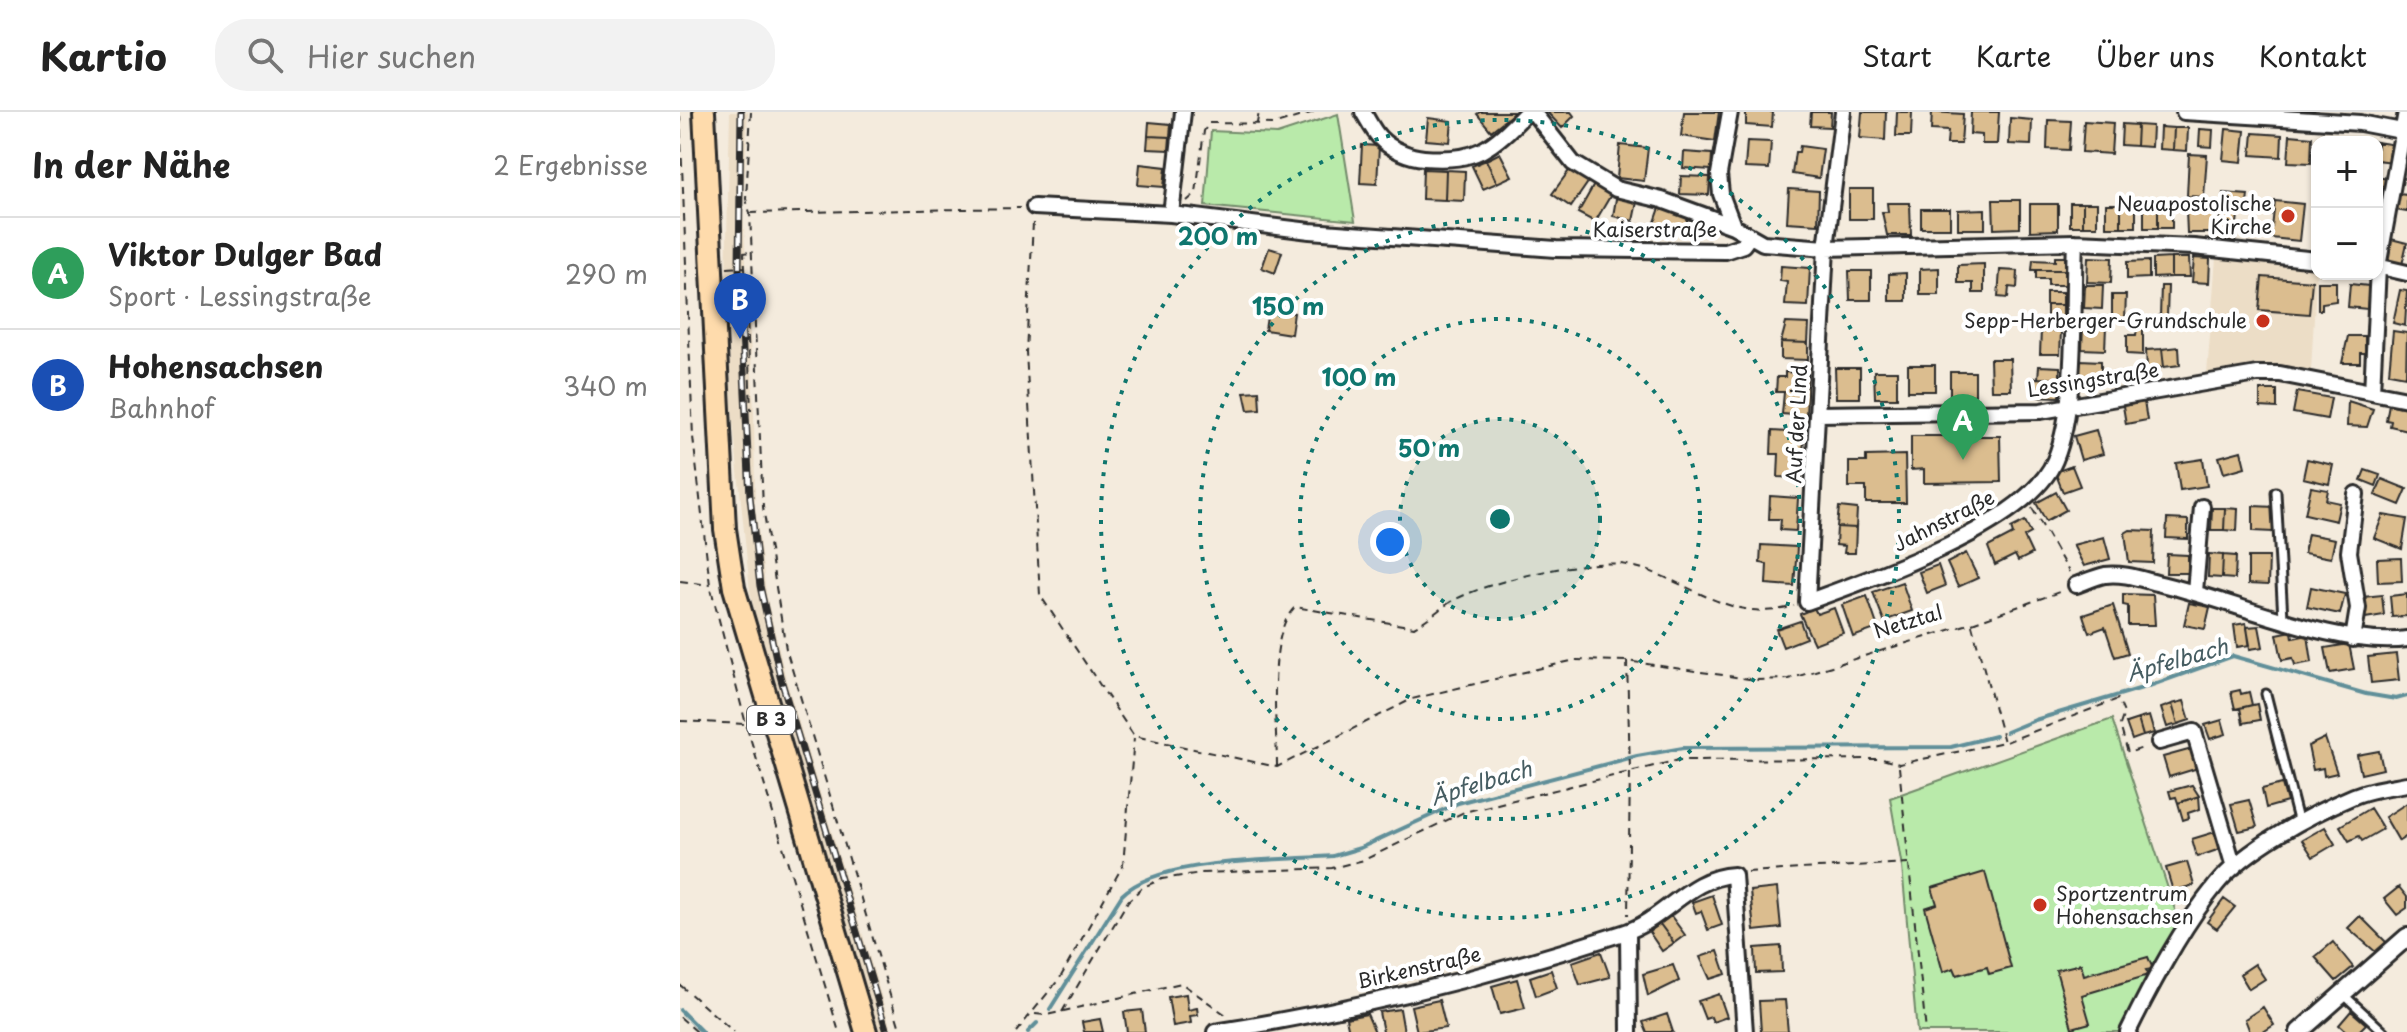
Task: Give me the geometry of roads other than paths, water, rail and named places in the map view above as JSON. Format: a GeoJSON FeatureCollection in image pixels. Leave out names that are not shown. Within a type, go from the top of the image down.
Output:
{"type":"FeatureCollection","features":[{"type":"Feature","properties":{"kind":"main road","name":"B 3"},"geometry":{"type":"LineString","coordinates":[[704,112],[724,515],[734,588],[866,1032]]}},
{"type":"Feature","properties":{"kind":"street"},"geometry":{"type":"LineString","coordinates":[[1171,214],[1183,112]]}},
{"type":"Feature","properties":{"kind":"street"},"geometry":{"type":"LineString","coordinates":[[1363,112],[1380,139],[1411,157],[1456,160],[1482,152],[1527,112]]}},
{"type":"Feature","properties":{"kind":"street"},"geometry":{"type":"LineString","coordinates":[[1533,112],[1573,163],[1616,189],[1662,200],[1733,226],[1749,237],[1785,247],[2075,242],[2194,247],[2311,259]]}},
{"type":"Feature","properties":{"kind":"street"},"geometry":{"type":"LineString","coordinates":[[1730,112],[1719,174],[1721,194],[1733,226]]}},
{"type":"Feature","properties":{"kind":"street","name":"Auf der Lind"},"geometry":{"type":"LineString","coordinates":[[1807,602],[1826,248],[1843,112]]}},
{"type":"Feature","properties":{"kind":"street"},"geometry":{"type":"LineString","coordinates":[[2184,112],[2360,123],[2405,131]]}},
{"type":"Feature","properties":{"kind":"street"},"geometry":{"type":"LineString","coordinates":[[2383,241],[2406,112]]}},
{"type":"Feature","properties":{"kind":"street","name":"Kaiserstraße"},"geometry":{"type":"LineString","coordinates":[[1034,207],[1171,214],[1310,231],[1556,249],[1725,251],[1743,245],[1749,237]]}},
{"type":"Feature","properties":{"kind":"street","name":"Jahnstraße"},"geometry":{"type":"LineString","coordinates":[[1807,602],[1883,574],[1981,528],[2013,509],[2055,461],[2068,404],[2075,242]]}},
{"type":"Feature","properties":{"kind":"street"},"geometry":{"type":"LineString","coordinates":[[2383,267],[2407,273]]}},
{"type":"Feature","properties":{"kind":"street"},"geometry":{"type":"LineString","coordinates":[[2372,392],[2377,280]]}},
{"type":"Feature","properties":{"kind":"street","name":"Lessingstraße"},"geometry":{"type":"LineString","coordinates":[[1817,414],[2041,411],[2257,374],[2280,374],[2407,399]]}},
{"type":"Feature","properties":{"kind":"street"},"geometry":{"type":"LineString","coordinates":[[2353,639],[2358,608],[2349,552],[2356,494]]}},
{"type":"Feature","properties":{"kind":"street"},"geometry":{"type":"LineString","coordinates":[[2195,592],[2202,507]]}},
{"type":"Feature","properties":{"kind":"street"},"geometry":{"type":"LineString","coordinates":[[2076,585],[2103,575],[2119,575],[2195,592],[2353,639],[2380,643],[2407,639]]}},
{"type":"Feature","properties":{"kind":"street"},"geometry":{"type":"LineString","coordinates":[[2159,742],[2194,732],[2234,867]]}},
{"type":"Feature","properties":{"kind":"street"},"geometry":{"type":"LineString","coordinates":[[2128,1032],[2186,930],[2216,885],[2234,867],[2299,824],[2356,795],[2407,784]]}},
{"type":"Feature","properties":{"kind":"street","name":"Birkenstraße"},"geometry":{"type":"LineString","coordinates":[[1215,1032],[1463,979],[1628,932],[1704,880],[1734,875],[1745,1032]]}},
{"type":"Feature","properties":{"kind":"street"},"geometry":{"type":"LineString","coordinates":[[1628,932],[1629,1032]]}},
{"type":"Feature","properties":{"kind":"street"},"geometry":{"type":"LineString","coordinates":[[2299,1032],[2407,937]]}},
{"type":"Feature","properties":{"kind":"lane"},"geometry":{"type":"LineString","coordinates":[[2276,492],[2283,618]]}},
{"type":"Feature","properties":{"kind":"lane"},"geometry":{"type":"LineString","coordinates":[[2266,694],[2299,824]]}},
{"type":"Feature","properties":{"kind":"lane"},"geometry":{"type":"LineString","coordinates":[[2343,994],[2384,1032]]}},
{"type":"Feature","properties":{"kind":"waterway","name":"Äpfelbach"},"geometry":{"type":"LineString","coordinates":[[2006,732],[2233,656],[2366,694],[2396,699],[2407,696]]}},
{"type":"Feature","properties":{"kind":"waterway","name":"Äpfelbach"},"geometry":{"type":"LineString","coordinates":[[1050,1009],[1122,895],[1140,883],[1164,874],[1221,863],[1333,856],[1360,848],[1458,803],[1637,756],[1683,748],[1951,747],[1995,736]]}},
{"type":"Feature","properties":{"kind":"waterway","name":"Äpfelbach"},"geometry":{"type":"LineString","coordinates":[[680,1010],[702,1032]]}},
{"type":"Feature","properties":{"kind":"waterway","name":"Äpfelbach"},"geometry":{"type":"LineString","coordinates":[[1028,1032],[1037,1023]]}},
{"type":"Feature","properties":{"kind":"railway"},"geometry":{"type":"LineString","coordinates":[[741,112],[739,268],[750,497],[760,586],[780,676],[887,1032]]}},
{"type":"Feature","properties":{"kind":"place","name":"Neuapostolische Kirche"},"geometry":{"type":"Point","coordinates":[2288,216]}},
{"type":"Feature","properties":{"kind":"place","name":"Sepp-Herberger-Grundschule"},"geometry":{"type":"Point","coordinates":[2263,321]}},
{"type":"Feature","properties":{"kind":"place","name":"Hohensachsen"},"geometry":{"type":"Point","coordinates":[740,339]}},
{"type":"Feature","properties":{"kind":"place","name":"Viktor Dulger Bad"},"geometry":{"type":"Point","coordinates":[1963,460]}},
{"type":"Feature","properties":{"kind":"place","name":"Sportzentrum Hohensachsen"},"geometry":{"type":"Point","coordinates":[2040,905]}}]}
